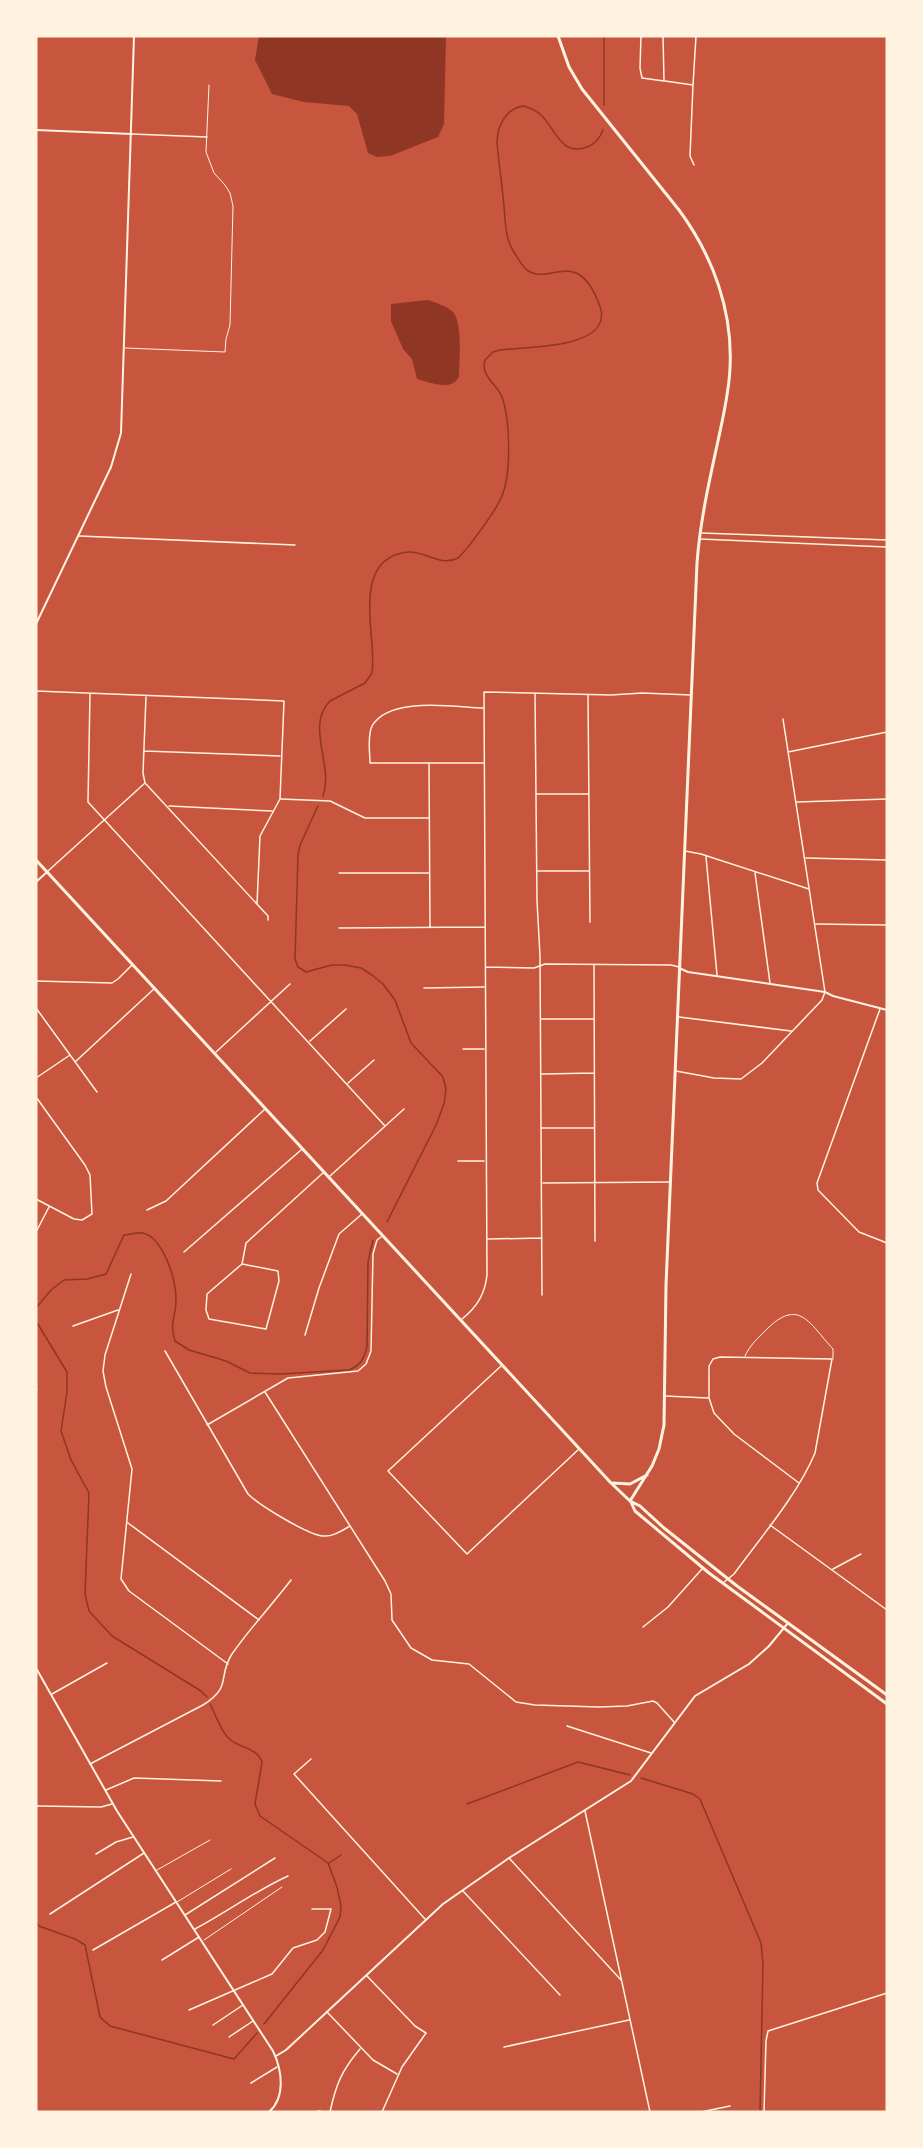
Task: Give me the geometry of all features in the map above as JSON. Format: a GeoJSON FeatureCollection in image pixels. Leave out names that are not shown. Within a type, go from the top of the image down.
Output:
{"type":"FeatureCollection","features":[{"type":"Feature","properties":{"kind":"main road"},"geometry":{"type":"LineString","coordinates":[[558,36],[569,67],[582,89],[692,227],[715,274],[722,296],[727,316],[730,369],[699,538],[666,1285],[662,1438],[648,1474],[630,1501]]}},
{"type":"Feature","properties":{"kind":"main road"},"geometry":{"type":"LineString","coordinates":[[36,860],[611,1483],[630,1501],[640,1506],[727,1578],[887,1695]]}},
{"type":"Feature","properties":{"kind":"main road"},"geometry":{"type":"LineString","coordinates":[[611,1483],[630,1484],[648,1474]]}},
{"type":"Feature","properties":{"kind":"main road"},"geometry":{"type":"LineString","coordinates":[[630,1501],[635,1511],[702,1569],[887,1704]]}},
{"type":"Feature","properties":{"kind":"street"},"geometry":{"type":"LineString","coordinates":[[36,624],[118,448],[123,415],[134,36]]}},
{"type":"Feature","properties":{"kind":"street"},"geometry":{"type":"LineString","coordinates":[[641,36],[642,78],[693,85]]}},
{"type":"Feature","properties":{"kind":"street"},"geometry":{"type":"LineString","coordinates":[[663,36],[664,81]]}},
{"type":"Feature","properties":{"kind":"street"},"geometry":{"type":"LineString","coordinates":[[694,165],[690,156],[696,36]]}},
{"type":"Feature","properties":{"kind":"street"},"geometry":{"type":"LineString","coordinates":[[36,130],[207,137]]}},
{"type":"Feature","properties":{"kind":"street"},"geometry":{"type":"LineString","coordinates":[[700,533],[887,540]]}},
{"type":"Feature","properties":{"kind":"street"},"geometry":{"type":"LineString","coordinates":[[755,534],[755,541]]}},
{"type":"Feature","properties":{"kind":"street"},"geometry":{"type":"LineString","coordinates":[[78,536],[295,545]]}},
{"type":"Feature","properties":{"kind":"street"},"geometry":{"type":"LineString","coordinates":[[805,537],[805,543]]}},
{"type":"Feature","properties":{"kind":"street"},"geometry":{"type":"LineString","coordinates":[[699,538],[887,547]]}},
{"type":"Feature","properties":{"kind":"street"},"geometry":{"type":"LineString","coordinates":[[850,539],[850,545]]}},
{"type":"Feature","properties":{"kind":"street"},"geometry":{"type":"LineString","coordinates":[[36,691],[284,701],[280,799],[260,837],[257,904]]}},
{"type":"Feature","properties":{"kind":"street"},"geometry":{"type":"LineString","coordinates":[[461,1320],[478,1303],[485,1290],[487,1239],[484,692],[691,695]]}},
{"type":"Feature","properties":{"kind":"street"},"geometry":{"type":"LineString","coordinates":[[536,692],[542,1295]]}},
{"type":"Feature","properties":{"kind":"street"},"geometry":{"type":"LineString","coordinates":[[90,694],[86,797],[91,806],[385,1126]]}},
{"type":"Feature","properties":{"kind":"street"},"geometry":{"type":"LineString","coordinates":[[588,695],[590,922]]}},
{"type":"Feature","properties":{"kind":"street"},"geometry":{"type":"LineString","coordinates":[[146,696],[143,773],[145,783],[268,916],[268,920]]}},
{"type":"Feature","properties":{"kind":"street"},"geometry":{"type":"LineString","coordinates":[[483,708],[418,706],[392,710],[384,714],[372,726],[370,763],[484,763]]}},
{"type":"Feature","properties":{"kind":"street"},"geometry":{"type":"LineString","coordinates":[[676,1071],[714,1078],[741,1079],[762,1063],[822,1000],[825,992],[783,719]]}},
{"type":"Feature","properties":{"kind":"street"},"geometry":{"type":"LineString","coordinates":[[788,752],[887,732]]}},
{"type":"Feature","properties":{"kind":"street"},"geometry":{"type":"LineString","coordinates":[[144,750],[281,756]]}},
{"type":"Feature","properties":{"kind":"street"},"geometry":{"type":"LineString","coordinates":[[429,764],[430,927]]}},
{"type":"Feature","properties":{"kind":"street"},"geometry":{"type":"LineString","coordinates":[[36,882],[145,783]]}},
{"type":"Feature","properties":{"kind":"street"},"geometry":{"type":"LineString","coordinates":[[536,794],[589,794]]}},
{"type":"Feature","properties":{"kind":"street"},"geometry":{"type":"LineString","coordinates":[[280,799],[330,801],[365,818],[429,818]]}},
{"type":"Feature","properties":{"kind":"street"},"geometry":{"type":"LineString","coordinates":[[796,802],[887,799]]}},
{"type":"Feature","properties":{"kind":"street"},"geometry":{"type":"LineString","coordinates":[[167,806],[273,811]]}},
{"type":"Feature","properties":{"kind":"street"},"geometry":{"type":"LineString","coordinates":[[684,851],[810,889]]}},
{"type":"Feature","properties":{"kind":"street"},"geometry":{"type":"LineString","coordinates":[[706,857],[717,976]]}},
{"type":"Feature","properties":{"kind":"street"},"geometry":{"type":"LineString","coordinates":[[805,858],[887,860]]}},
{"type":"Feature","properties":{"kind":"street"},"geometry":{"type":"LineString","coordinates":[[537,871],[589,871]]}},
{"type":"Feature","properties":{"kind":"street"},"geometry":{"type":"LineString","coordinates":[[755,872],[770,983]]}},
{"type":"Feature","properties":{"kind":"street"},"geometry":{"type":"LineString","coordinates":[[339,873],[430,873]]}},
{"type":"Feature","properties":{"kind":"street"},"geometry":{"type":"LineString","coordinates":[[816,924],[887,925]]}},
{"type":"Feature","properties":{"kind":"street"},"geometry":{"type":"LineString","coordinates":[[339,928],[485,927]]}},
{"type":"Feature","properties":{"kind":"street"},"geometry":{"type":"LineString","coordinates":[[36,981],[112,983],[133,964]]}},
{"type":"Feature","properties":{"kind":"street"},"geometry":{"type":"LineString","coordinates":[[485,967],[545,964],[671,965],[688,972],[825,992],[887,1010]]}},
{"type":"Feature","properties":{"kind":"street"},"geometry":{"type":"LineString","coordinates":[[594,965],[595,1241]]}},
{"type":"Feature","properties":{"kind":"street"},"geometry":{"type":"LineString","coordinates":[[215,1053],[290,984]]}},
{"type":"Feature","properties":{"kind":"street"},"geometry":{"type":"LineString","coordinates":[[424,988],[485,987]]}},
{"type":"Feature","properties":{"kind":"street"},"geometry":{"type":"LineString","coordinates":[[75,1062],[155,988]]}},
{"type":"Feature","properties":{"kind":"street"},"geometry":{"type":"LineString","coordinates":[[36,1008],[97,1092]]}},
{"type":"Feature","properties":{"kind":"street"},"geometry":{"type":"LineString","coordinates":[[309,1042],[346,1008]]}},
{"type":"Feature","properties":{"kind":"street"},"geometry":{"type":"LineString","coordinates":[[881,1008],[817,1184],[818,1190],[859,1232],[887,1244]]}},
{"type":"Feature","properties":{"kind":"street"},"geometry":{"type":"LineString","coordinates":[[678,1017],[792,1031]]}},
{"type":"Feature","properties":{"kind":"street"},"geometry":{"type":"LineString","coordinates":[[540,1019],[594,1018]]}},
{"type":"Feature","properties":{"kind":"street"},"geometry":{"type":"LineString","coordinates":[[463,1049],[485,1049]]}},
{"type":"Feature","properties":{"kind":"street"},"geometry":{"type":"LineString","coordinates":[[36,1078],[70,1055]]}},
{"type":"Feature","properties":{"kind":"street"},"geometry":{"type":"LineString","coordinates":[[347,1084],[374,1060]]}},
{"type":"Feature","properties":{"kind":"street"},"geometry":{"type":"LineString","coordinates":[[541,1074],[594,1073]]}},
{"type":"Feature","properties":{"kind":"street"},"geometry":{"type":"LineString","coordinates":[[36,1096],[90,1174],[92,1214],[82,1220],[74,1219],[36,1199]]}},
{"type":"Feature","properties":{"kind":"street"},"geometry":{"type":"LineString","coordinates":[[147,1210],[166,1201],[265,1108]]}},
{"type":"Feature","properties":{"kind":"street"},"geometry":{"type":"LineString","coordinates":[[330,1177],[404,1109]]}},
{"type":"Feature","properties":{"kind":"street"},"geometry":{"type":"LineString","coordinates":[[541,1128],[594,1128]]}},
{"type":"Feature","properties":{"kind":"street"},"geometry":{"type":"LineString","coordinates":[[184,1252],[303,1149]]}},
{"type":"Feature","properties":{"kind":"street"},"geometry":{"type":"LineString","coordinates":[[458,1161],[485,1161]]}},
{"type":"Feature","properties":{"kind":"street"},"geometry":{"type":"LineString","coordinates":[[242,1264],[278,1271],[279,1281],[266,1329],[209,1319],[206,1310],[207,1294],[242,1264],[246,1243],[325,1172]]}},
{"type":"Feature","properties":{"kind":"street"},"geometry":{"type":"LineString","coordinates":[[541,1184],[671,1182]]}},
{"type":"Feature","properties":{"kind":"street"},"geometry":{"type":"LineString","coordinates":[[36,1232],[49,1206]]}},
{"type":"Feature","properties":{"kind":"street"},"geometry":{"type":"LineString","coordinates":[[305,1335],[339,1234],[363,1214]]}},
{"type":"Feature","properties":{"kind":"street"},"geometry":{"type":"LineString","coordinates":[[207,1425],[288,1378],[349,1374],[358,1371],[366,1364],[371,1351],[373,1254],[377,1240],[383,1235]]}},
{"type":"Feature","properties":{"kind":"street"},"geometry":{"type":"LineString","coordinates":[[487,1239],[542,1238]]}},
{"type":"Feature","properties":{"kind":"street"},"geometry":{"type":"LineString","coordinates":[[131,1274],[105,1355],[103,1371],[132,1469],[121,1571],[124,1586],[228,1664]]}},
{"type":"Feature","properties":{"kind":"street"},"geometry":{"type":"LineString","coordinates":[[73,1326],[119,1310]]}},
{"type":"Feature","properties":{"kind":"street"},"geometry":{"type":"LineString","coordinates":[[165,1351],[243,1488],[253,1499],[318,1535],[332,1535],[350,1526]]}},
{"type":"Feature","properties":{"kind":"street"},"geometry":{"type":"LineString","coordinates":[[723,1584],[734,1574],[799,1483],[815,1452],[832,1359],[720,1357],[713,1359],[709,1369],[709,1398],[714,1413],[728,1429],[799,1483]]}},
{"type":"Feature","properties":{"kind":"street"},"geometry":{"type":"LineString","coordinates":[[502,1364],[487,1381],[388,1471],[466,1554],[580,1449]]}},
{"type":"Feature","properties":{"kind":"street"},"geometry":{"type":"LineString","coordinates":[[265,1392],[390,1590],[391,1613],[398,1630],[411,1648],[424,1657],[441,1662],[469,1664],[520,1704],[599,1707],[627,1706],[653,1701],[674,1722]]}},
{"type":"Feature","properties":{"kind":"street"},"geometry":{"type":"LineString","coordinates":[[664,1396],[709,1398]]}},
{"type":"Feature","properties":{"kind":"street"},"geometry":{"type":"LineString","coordinates":[[128,1522],[259,1620]]}},
{"type":"Feature","properties":{"kind":"street"},"geometry":{"type":"LineString","coordinates":[[769,1525],[887,1610]]}},
{"type":"Feature","properties":{"kind":"street"},"geometry":{"type":"LineString","coordinates":[[832,1570],[861,1554]]}},
{"type":"Feature","properties":{"kind":"street"},"geometry":{"type":"LineString","coordinates":[[643,1627],[668,1607],[702,1569]]}},
{"type":"Feature","properties":{"kind":"street"},"geometry":{"type":"LineString","coordinates":[[90,1765],[213,1698],[220,1690],[232,1655],[291,1580]]}},
{"type":"Feature","properties":{"kind":"street"},"geometry":{"type":"LineString","coordinates":[[276,2056],[286,2050],[426,1919],[463,1890],[509,1858],[631,1781],[697,1694],[749,1664],[769,1646],[788,1623]]}},
{"type":"Feature","properties":{"kind":"street"},"geometry":{"type":"LineString","coordinates":[[51,1695],[107,1663]]}},
{"type":"Feature","properties":{"kind":"street"},"geometry":{"type":"LineString","coordinates":[[36,1668],[105,1791],[276,2056],[280,2095],[277,2103],[269,2112]]}},
{"type":"Feature","properties":{"kind":"street"},"geometry":{"type":"LineString","coordinates":[[567,1725],[651,1753]]}},
{"type":"Feature","properties":{"kind":"street"},"geometry":{"type":"LineString","coordinates":[[311,1759],[294,1774],[426,1919]]}},
{"type":"Feature","properties":{"kind":"street"},"geometry":{"type":"LineString","coordinates":[[105,1791],[134,1778],[221,1781]]}},
{"type":"Feature","properties":{"kind":"street"},"geometry":{"type":"LineString","coordinates":[[36,1806],[101,1807],[113,1803]]}},
{"type":"Feature","properties":{"kind":"street"},"geometry":{"type":"LineString","coordinates":[[585,1810],[650,2112]]}},
{"type":"Feature","properties":{"kind":"street"},"geometry":{"type":"LineString","coordinates":[[96,1854],[116,1842],[134,1837]]}},
{"type":"Feature","properties":{"kind":"street"},"geometry":{"type":"LineString","coordinates":[[50,1914],[145,1853]]}},
{"type":"Feature","properties":{"kind":"street"},"geometry":{"type":"LineString","coordinates":[[186,1915],[275,1858]]}},
{"type":"Feature","properties":{"kind":"street"},"geometry":{"type":"LineString","coordinates":[[509,1858],[622,1981]]}},
{"type":"Feature","properties":{"kind":"street"},"geometry":{"type":"LineString","coordinates":[[194,1929],[264,1887],[288,1876]]}},
{"type":"Feature","properties":{"kind":"street"},"geometry":{"type":"LineString","coordinates":[[463,1890],[560,1995]]}},
{"type":"Feature","properties":{"kind":"street"},"geometry":{"type":"LineString","coordinates":[[93,1950],[177,1902]]}},
{"type":"Feature","properties":{"kind":"street"},"geometry":{"type":"LineString","coordinates":[[189,2010],[272,1974],[293,1948],[317,1940],[325,1932],[331,1909],[312,1909]]}},
{"type":"Feature","properties":{"kind":"street"},"geometry":{"type":"LineString","coordinates":[[162,1960],[200,1937]]}},
{"type":"Feature","properties":{"kind":"street"},"geometry":{"type":"LineString","coordinates":[[366,1975],[415,2026],[426,2033],[411,2052],[398,2075],[382,2112]]}},
{"type":"Feature","properties":{"kind":"street"},"geometry":{"type":"LineString","coordinates":[[764,2112],[768,2031],[887,1993]]}},
{"type":"Feature","properties":{"kind":"street"},"geometry":{"type":"LineString","coordinates":[[213,2025],[244,2004]]}},
{"type":"Feature","properties":{"kind":"street"},"geometry":{"type":"LineString","coordinates":[[327,2012],[360,2048],[398,2075]]}},
{"type":"Feature","properties":{"kind":"street"},"geometry":{"type":"LineString","coordinates":[[504,2047],[630,2019]]}},
{"type":"Feature","properties":{"kind":"street"},"geometry":{"type":"LineString","coordinates":[[230,2037],[254,2020]]}},
{"type":"Feature","properties":{"kind":"street"},"geometry":{"type":"LineString","coordinates":[[330,2112],[342,2072],[360,2048]]}},
{"type":"Feature","properties":{"kind":"street"},"geometry":{"type":"LineString","coordinates":[[251,2083],[278,2067]]}},
{"type":"Feature","properties":{"kind":"street"},"geometry":{"type":"LineString","coordinates":[[701,2112],[730,2106]]}},
{"type":"Feature","properties":{"kind":"street"},"geometry":{"type":"LineString","coordinates":[[318,2111],[324,2112]]}},
{"type":"Feature","properties":{"kind":"lane"},"geometry":{"type":"LineString","coordinates":[[125,348],[225,352],[230,325],[233,206],[230,193],[214,173],[206,152],[209,85]]}},
{"type":"Feature","properties":{"kind":"lane"},"geometry":{"type":"LineString","coordinates":[[745,1358],[748,1348],[779,1318],[789,1314],[799,1315],[811,1324],[833,1349],[832,1359]]}},
{"type":"Feature","properties":{"kind":"lane"},"geometry":{"type":"LineString","coordinates":[[156,1870],[210,1840]]}},
{"type":"Feature","properties":{"kind":"lane"},"geometry":{"type":"LineString","coordinates":[[177,1902],[231,1869]]}},
{"type":"Feature","properties":{"kind":"lane"},"geometry":{"type":"LineString","coordinates":[[202,1941],[282,1887]]}},
{"type":"Feature","properties":{"kind":"shaded area"},"geometry":{"type":"Polygon","coordinates":[[[259,36],[446,36],[444,124],[438,137],[390,156],[377,157],[368,153],[357,114],[349,106],[304,102],[272,94],[255,60],[259,36]]]}},
{"type":"Feature","properties":{"kind":"shaded area"},"geometry":{"type":"Polygon","coordinates":[[[428,300],[451,310],[458,325],[459,377],[451,384],[440,385],[417,379],[412,359],[403,349],[391,321],[391,304],[428,300]]]}},
{"type":"Feature","properties":{"kind":"waterway"},"geometry":{"type":"LineString","coordinates":[[604,36],[604,105]]}},
{"type":"Feature","properties":{"kind":"waterway"},"geometry":{"type":"LineString","coordinates":[[323,796],[325,772],[320,722],[323,711],[330,701],[365,683],[372,673],[370,602],[372,584],[378,569],[389,558],[408,552],[445,561],[458,558],[494,511],[505,488],[509,447],[507,419],[500,392],[485,371],[485,360],[493,352],[500,350],[554,345],[582,338],[592,333],[601,322],[597,299],[588,283],[579,274],[569,271],[531,273],[523,266],[512,248],[506,229],[497,143],[501,124],[512,110],[524,106],[541,115],[565,145],[578,149],[595,142],[603,130]]}},
{"type":"Feature","properties":{"kind":"waterway"},"geometry":{"type":"LineString","coordinates":[[318,806],[300,845],[298,855],[295,959],[298,967],[306,972],[332,965],[361,968],[383,984],[395,1000],[411,1043],[443,1077],[446,1089],[444,1104],[436,1125],[387,1222]]}},
{"type":"Feature","properties":{"kind":"waterway"},"geometry":{"type":"LineString","coordinates":[[36,1308],[51,1290],[64,1280],[87,1279],[106,1274],[124,1235],[142,1233],[150,1236],[156,1242],[171,1272],[176,1292],[173,1323],[175,1341],[189,1350],[226,1361],[250,1373],[280,1374],[349,1370],[361,1361],[367,1346],[368,1262],[373,1240]]}},
{"type":"Feature","properties":{"kind":"waterway"},"geometry":{"type":"LineString","coordinates":[[36,1321],[67,1372],[67,1392],[61,1431],[71,1460],[89,1493],[85,1594],[89,1611],[112,1636],[201,1691],[207,1697]]}},
{"type":"Feature","properties":{"kind":"waterway"},"geometry":{"type":"LineString","coordinates":[[210,1704],[228,1738],[253,1751],[262,1762],[255,1804],[260,1816],[328,1863],[341,1906],[340,1917],[323,1950],[264,2024]]}},
{"type":"Feature","properties":{"kind":"waterway"},"geometry":{"type":"LineString","coordinates":[[467,1804],[578,1762],[630,1775]]}},
{"type":"Feature","properties":{"kind":"waterway"},"geometry":{"type":"LineString","coordinates":[[641,1778],[693,1794],[700,1799],[761,1943],[763,1964],[760,2112]]}},
{"type":"Feature","properties":{"kind":"waterway"},"geometry":{"type":"LineString","coordinates":[[329,1863],[341,1855]]}},
{"type":"Feature","properties":{"kind":"waterway"},"geometry":{"type":"LineString","coordinates":[[36,1922],[39,1926],[85,1945],[100,2017],[110,2026],[234,2059],[257,2033]]}}]}
